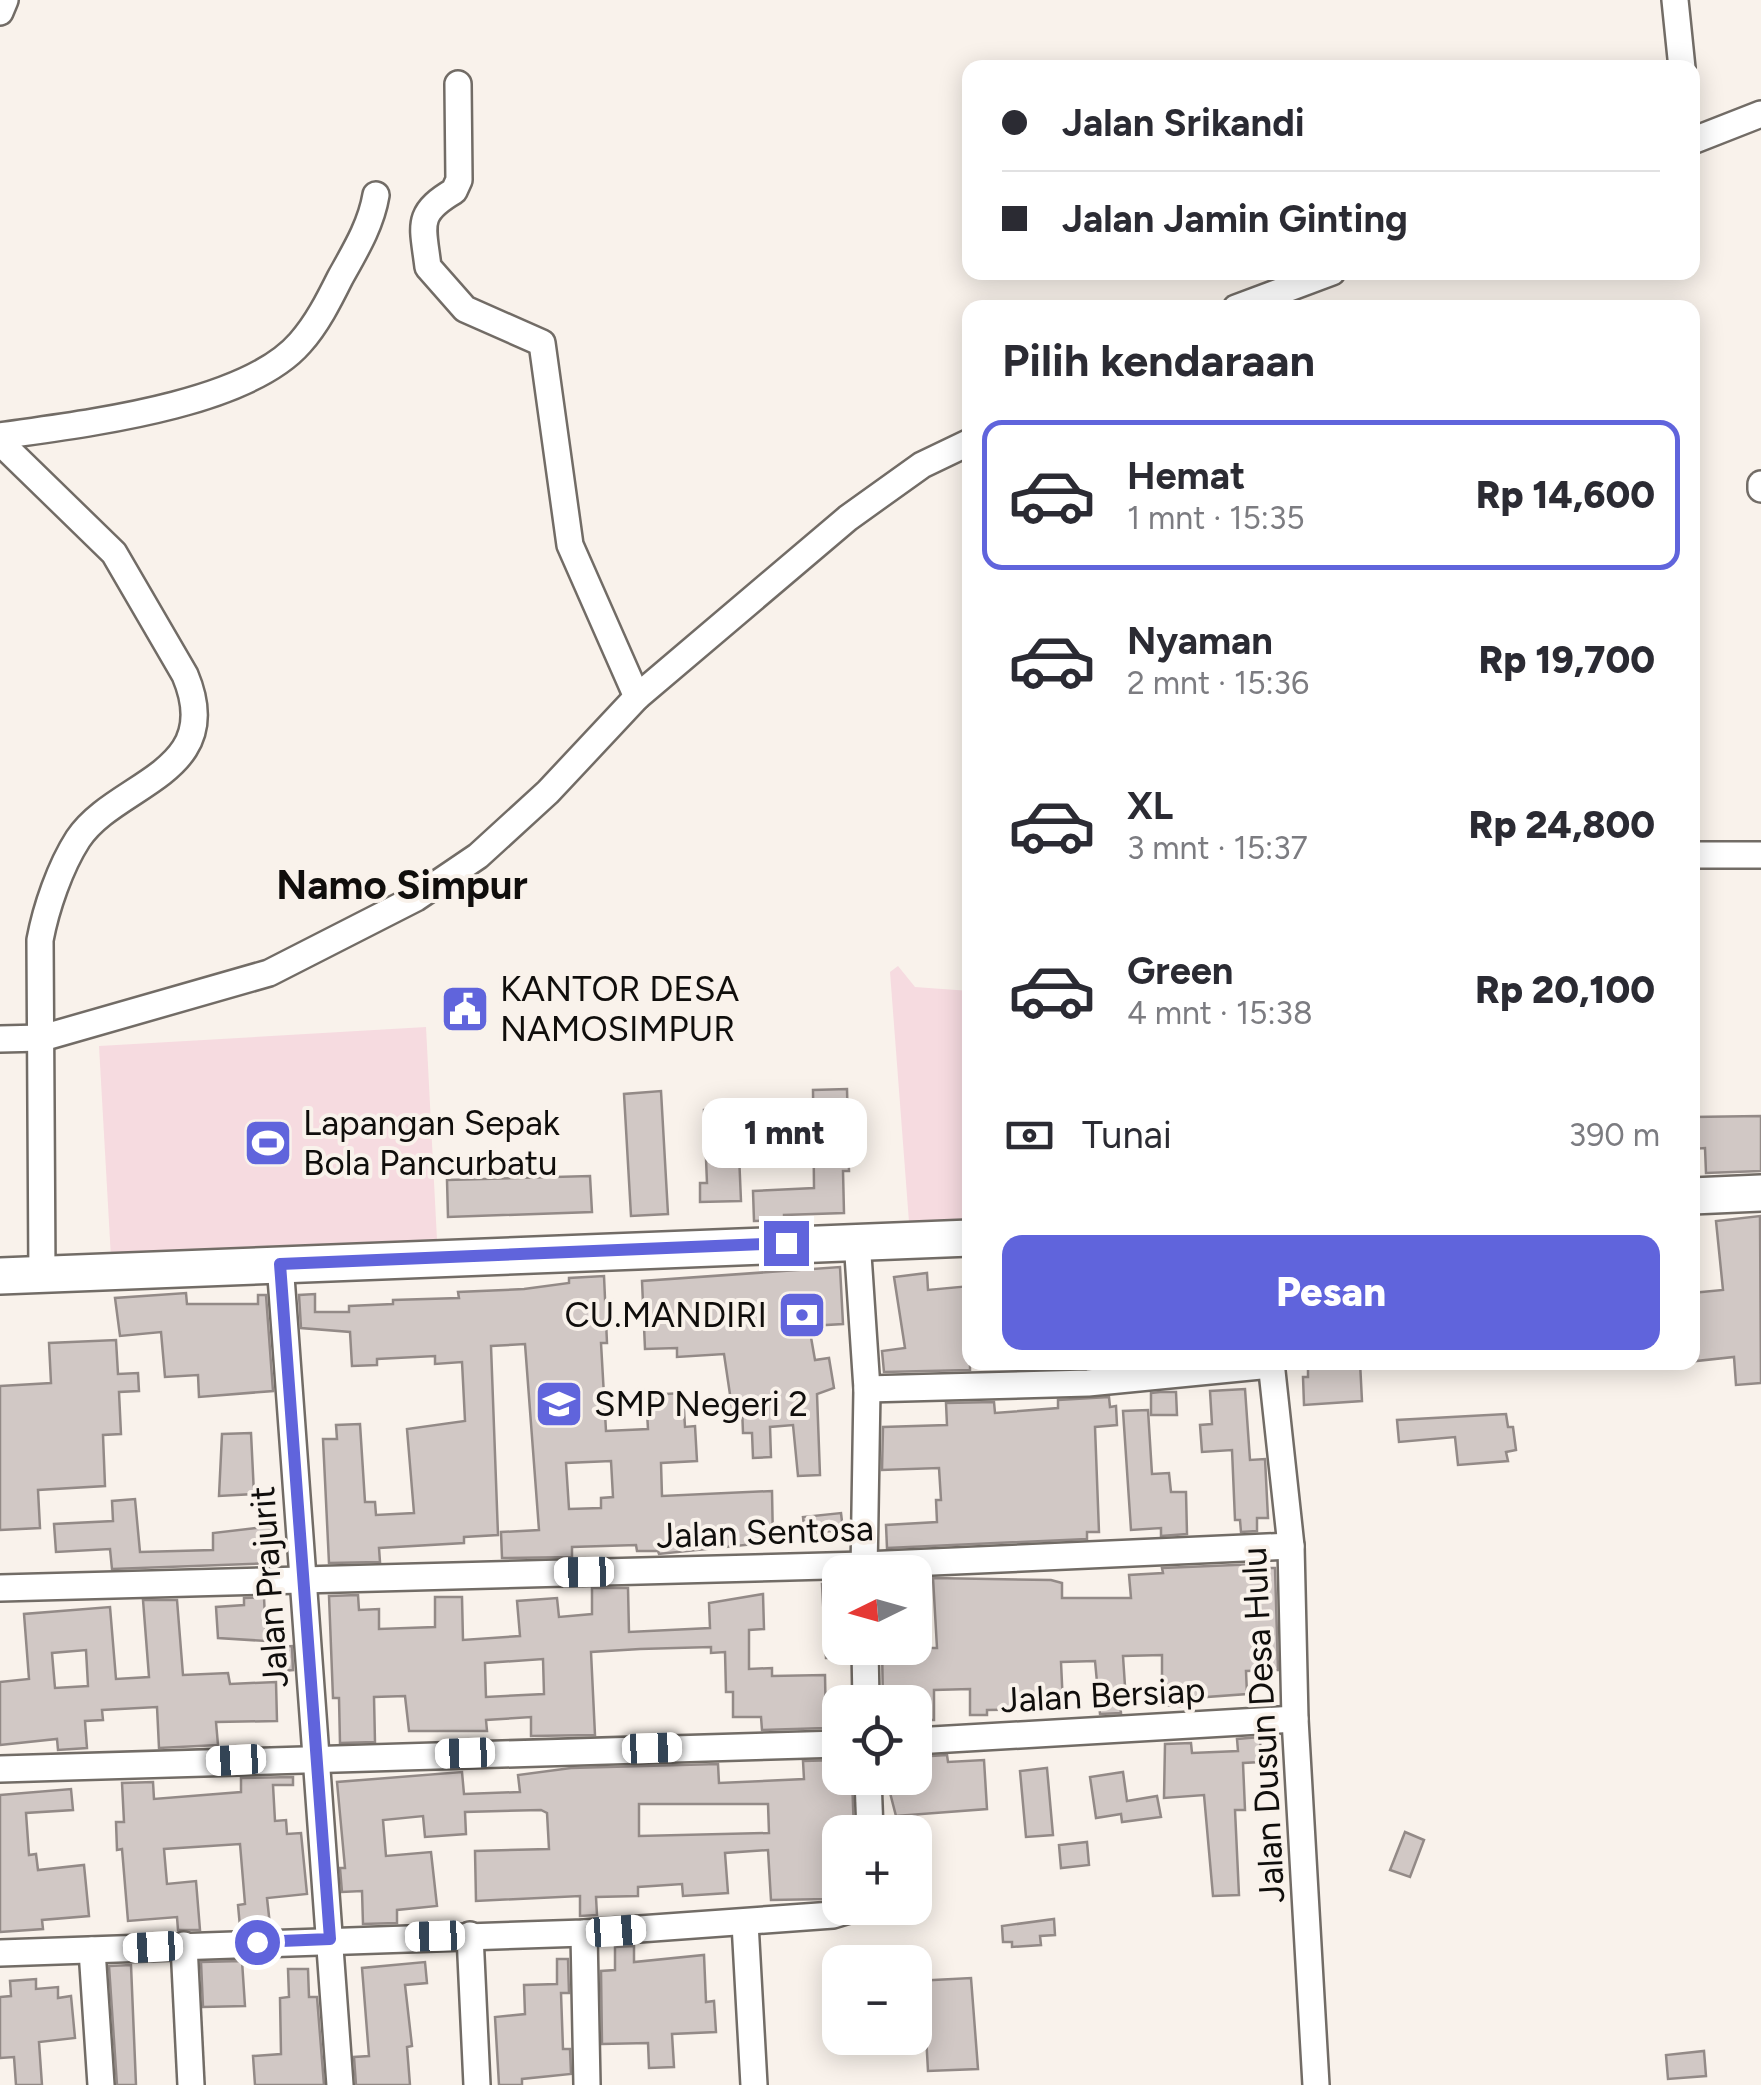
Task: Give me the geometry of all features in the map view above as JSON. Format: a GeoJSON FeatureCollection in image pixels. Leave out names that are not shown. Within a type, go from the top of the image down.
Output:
{"type":"FeatureCollection","features":[{"type":"Feature","properties":{"kind":"highway"},"geometry":{"type":"LineString","coordinates":[[1700,1196],[1761,1193]]}},
{"type":"Feature","properties":{"kind":"highway"},"geometry":{"type":"LineString","coordinates":[[0,1276],[962,1238]]}},
{"type":"Feature","properties":{"kind":"street"},"geometry":{"type":"LineString","coordinates":[[0,12],[5,0]]}},
{"type":"Feature","properties":{"kind":"street"},"geometry":{"type":"LineString","coordinates":[[1675,0],[1681,60]]}},
{"type":"Feature","properties":{"kind":"street"},"geometry":{"type":"LineString","coordinates":[[458,84],[458,180],[452,193],[435,200],[426,212],[428,268],[465,308],[542,343],[570,545],[637,697]]}},
{"type":"Feature","properties":{"kind":"street"},"geometry":{"type":"LineString","coordinates":[[1700,138],[1761,114]]}},
{"type":"Feature","properties":{"kind":"street"},"geometry":{"type":"LineString","coordinates":[[0,439],[147,410],[250,382],[300,344],[317,320],[372,219],[376,195]]}},
{"type":"Feature","properties":{"kind":"street"},"geometry":{"type":"LineString","coordinates":[[1257,300],[1311,280]]}},
{"type":"Feature","properties":{"kind":"street"},"geometry":{"type":"LineString","coordinates":[[0,439],[114,553],[186,675],[195,706],[191,732],[166,771],[78,839],[44,918],[40,940],[42,1275]]}},
{"type":"Feature","properties":{"kind":"street"},"geometry":{"type":"LineString","coordinates":[[0,1038],[42,1038],[269,972],[416,898],[478,856],[548,792],[637,697],[848,518],[922,465],[962,446]]}},
{"type":"Feature","properties":{"kind":"street"},"geometry":{"type":"LineString","coordinates":[[1700,855],[1761,855]]}},
{"type":"Feature","properties":{"kind":"street"},"geometry":{"type":"LineString","coordinates":[[857,1240],[867,1389],[864,1555]]}},
{"type":"Feature","properties":{"kind":"street","name":"Jalan Prajurit"},"geometry":{"type":"LineString","coordinates":[[280,1264],[340,2085]]}},
{"type":"Feature","properties":{"kind":"street"},"geometry":{"type":"LineString","coordinates":[[867,1389],[1088,1383],[1213,1370]]}},
{"type":"Feature","properties":{"kind":"street","name":"Jalan Dusun Desa Hulu"},"geometry":{"type":"LineString","coordinates":[[1272,1370],[1292,1546],[1295,1718],[1316,2085]]}},
{"type":"Feature","properties":{"kind":"street","name":"Jalan Sentosa"},"geometry":{"type":"LineString","coordinates":[[932,1565],[1292,1546]]}},
{"type":"Feature","properties":{"kind":"street","name":"Jalan Sentosa"},"geometry":{"type":"LineString","coordinates":[[0,1588],[822,1570]]}},
{"type":"Feature","properties":{"kind":"street","name":"Jalan Bersiap"},"geometry":{"type":"LineString","coordinates":[[932,1739],[1295,1718]]}},
{"type":"Feature","properties":{"kind":"street"},"geometry":{"type":"LineString","coordinates":[[0,1770],[315,1757],[822,1744]]}},
{"type":"Feature","properties":{"kind":"street"},"geometry":{"type":"LineString","coordinates":[[0,1953],[584,1933],[822,1916]]}},
{"type":"Feature","properties":{"kind":"street"},"geometry":{"type":"LineString","coordinates":[[744,1923],[754,2085]]}},
{"type":"Feature","properties":{"kind":"street"},"geometry":{"type":"LineString","coordinates":[[584,1933],[586,2085]]}},
{"type":"Feature","properties":{"kind":"street"},"geometry":{"type":"LineString","coordinates":[[470,1935],[477,2085]]}},
{"type":"Feature","properties":{"kind":"street"},"geometry":{"type":"LineString","coordinates":[[184,1945],[192,2085]]}},
{"type":"Feature","properties":{"kind":"street"},"geometry":{"type":"LineString","coordinates":[[92,1950],[101,2085]]}},
{"type":"Feature","properties":{"kind":"shaded area"},"geometry":{"type":"Polygon","coordinates":[[[898,966],[915,987],[962,990],[962,1220],[909,1222],[890,972],[898,966]]]}},
{"type":"Feature","properties":{"kind":"shaded area","name":"Lapangan Sepak Bola Pancurbatu"},"geometry":{"type":"Polygon","coordinates":[[[426,1027],[437,1240],[111,1258],[99,1046],[426,1027]]]}},
{"type":"Feature","properties":{"kind":"building"},"geometry":{"type":"Polygon","coordinates":[[[847,1089],[849,1171],[843,1171],[844,1213],[784,1215],[784,1220],[754,1221],[753,1191],[814,1188],[813,1090],[847,1089]]]}},
{"type":"Feature","properties":{"kind":"building"},"geometry":{"type":"Polygon","coordinates":[[[661,1091],[668,1214],[631,1216],[624,1094],[661,1091]]]}},
{"type":"Feature","properties":{"kind":"building"},"geometry":{"type":"Polygon","coordinates":[[[737,1108],[741,1201],[700,1202],[700,1183],[707,1183],[704,1110],[737,1108]]]}},
{"type":"Feature","properties":{"kind":"building"},"geometry":{"type":"Polygon","coordinates":[[[1761,1116],[1761,1171],[1706,1173],[1705,1148],[1700,1148],[1700,1117],[1761,1116]]]}},
{"type":"Feature","properties":{"kind":"building"},"geometry":{"type":"Polygon","coordinates":[[[590,1176],[592,1212],[448,1217],[447,1180],[590,1176]]]}},
{"type":"Feature","properties":{"kind":"building"},"geometry":{"type":"Polygon","coordinates":[[[1760,1216],[1761,1383],[1736,1385],[1734,1357],[1700,1361],[1700,1292],[1723,1290],[1716,1221],[1760,1216]]]}},
{"type":"Feature","properties":{"kind":"building"},"geometry":{"type":"Polygon","coordinates":[[[840,1267],[843,1324],[809,1326],[815,1360],[829,1358],[834,1388],[817,1394],[820,1475],[798,1476],[793,1425],[770,1427],[771,1457],[753,1458],[752,1433],[743,1433],[742,1407],[732,1408],[724,1354],[677,1357],[677,1348],[645,1349],[642,1281],[840,1267]]]}},
{"type":"Feature","properties":{"kind":"building"},"geometry":{"type":"Polygon","coordinates":[[[927,1273],[928,1290],[962,1287],[962,1370],[970,1370],[884,1372],[882,1351],[905,1348],[894,1277],[927,1273]]]}},
{"type":"Feature","properties":{"kind":"building"},"geometry":{"type":"Polygon","coordinates":[[[604,1276],[607,1343],[601,1343],[606,1431],[648,1429],[646,1395],[683,1393],[685,1427],[695,1426],[697,1461],[661,1463],[662,1496],[772,1491],[773,1542],[659,1554],[637,1551],[636,1545],[572,1547],[572,1557],[502,1558],[501,1532],[539,1530],[525,1344],[491,1346],[498,1535],[464,1537],[464,1543],[379,1548],[380,1562],[329,1563],[323,1439],[337,1439],[336,1425],[360,1424],[365,1502],[375,1502],[376,1515],[414,1513],[407,1429],[465,1421],[462,1362],[435,1364],[435,1356],[377,1359],[377,1365],[352,1366],[350,1332],[301,1328],[299,1295],[315,1294],[315,1312],[349,1312],[349,1306],[459,1298],[458,1292],[524,1289],[569,1283],[569,1278],[604,1276]],[[611,1461],[566,1463],[569,1509],[601,1508],[601,1498],[613,1497],[611,1461]]]}},
{"type":"Feature","properties":{"kind":"building"},"geometry":{"type":"Polygon","coordinates":[[[186,1293],[187,1304],[258,1304],[258,1295],[266,1295],[273,1391],[199,1397],[198,1375],[165,1377],[161,1332],[120,1336],[115,1298],[186,1293]]]}},
{"type":"Feature","properties":{"kind":"building"},"geometry":{"type":"Polygon","coordinates":[[[116,1340],[118,1374],[138,1373],[139,1391],[119,1392],[121,1434],[103,1435],[105,1486],[38,1490],[40,1528],[0,1530],[0,1386],[51,1383],[49,1343],[116,1340]]]}},
{"type":"Feature","properties":{"kind":"building"},"geometry":{"type":"Polygon","coordinates":[[[1308,1370],[1360,1370],[1362,1401],[1304,1405],[1303,1377],[1308,1377],[1308,1370]]]}},
{"type":"Feature","properties":{"kind":"building"},"geometry":{"type":"Polygon","coordinates":[[[1245,1389],[1250,1460],[1265,1459],[1268,1518],[1257,1518],[1257,1531],[1241,1532],[1240,1520],[1235,1520],[1232,1450],[1202,1452],[1200,1425],[1212,1424],[1210,1391],[1245,1389]]]}},
{"type":"Feature","properties":{"kind":"building"},"geometry":{"type":"Polygon","coordinates":[[[1176,1392],[1177,1415],[1151,1415],[1151,1393],[1176,1392]]]}},
{"type":"Feature","properties":{"kind":"building"},"geometry":{"type":"Polygon","coordinates":[[[1109,1397],[1110,1407],[1116,1406],[1117,1425],[1095,1427],[1099,1532],[1087,1532],[1087,1539],[887,1548],[886,1525],[937,1522],[936,1500],[941,1500],[939,1468],[882,1470],[883,1427],[947,1425],[946,1403],[994,1402],[995,1413],[1058,1408],[1058,1400],[1109,1397]]]}},
{"type":"Feature","properties":{"kind":"building"},"geometry":{"type":"Polygon","coordinates":[[[1148,1410],[1152,1474],[1169,1473],[1171,1492],[1186,1492],[1187,1534],[1161,1536],[1161,1528],[1131,1530],[1123,1411],[1148,1410]]]}},
{"type":"Feature","properties":{"kind":"building"},"geometry":{"type":"Polygon","coordinates":[[[1506,1414],[1508,1427],[1513,1427],[1516,1450],[1506,1452],[1508,1461],[1458,1465],[1455,1437],[1399,1442],[1397,1420],[1506,1414]]]}},
{"type":"Feature","properties":{"kind":"building"},"geometry":{"type":"Polygon","coordinates":[[[251,1433],[254,1494],[219,1496],[222,1434],[251,1433]]]}},
{"type":"Feature","properties":{"kind":"building"},"geometry":{"type":"Polygon","coordinates":[[[135,1499],[140,1552],[213,1550],[213,1533],[272,1526],[274,1563],[112,1569],[110,1549],[56,1552],[54,1524],[113,1521],[112,1501],[135,1499]]]}},
{"type":"Feature","properties":{"kind":"building"},"geometry":{"type":"Polygon","coordinates":[[[841,1513],[843,1530],[805,1534],[803,1517],[841,1513]]]}},
{"type":"Feature","properties":{"kind":"building"},"geometry":{"type":"Polygon","coordinates":[[[1259,1564],[1260,1568],[1275,1568],[1278,1670],[1246,1671],[1247,1694],[1180,1699],[1180,1706],[1162,1705],[1162,1655],[1123,1656],[1125,1686],[1118,1686],[1121,1713],[1100,1714],[1095,1661],[1061,1662],[1063,1705],[1050,1709],[987,1710],[987,1715],[970,1715],[970,1689],[934,1690],[932,1720],[932,1685],[883,1685],[882,1665],[932,1665],[932,1648],[937,1648],[933,1578],[1051,1580],[1062,1583],[1062,1598],[1131,1598],[1129,1575],[1163,1573],[1162,1568],[1259,1564]]]}},
{"type":"Feature","properties":{"kind":"building"},"geometry":{"type":"Polygon","coordinates":[[[592,1588],[628,1588],[629,1632],[710,1628],[709,1603],[763,1594],[764,1629],[749,1630],[749,1669],[772,1668],[772,1676],[825,1675],[822,1728],[762,1730],[761,1717],[733,1717],[733,1692],[726,1692],[725,1652],[711,1653],[711,1647],[640,1649],[591,1652],[595,1735],[531,1736],[531,1717],[486,1720],[487,1731],[409,1731],[405,1696],[374,1697],[375,1742],[340,1743],[339,1698],[333,1698],[329,1596],[358,1595],[359,1610],[379,1609],[379,1629],[435,1627],[435,1597],[462,1597],[463,1640],[520,1636],[517,1601],[557,1598],[559,1617],[592,1614],[592,1588]],[[543,1659],[485,1663],[486,1697],[544,1694],[543,1659]]]}},
{"type":"Feature","properties":{"kind":"building"},"geometry":{"type":"Polygon","coordinates":[[[264,1597],[266,1641],[218,1638],[216,1607],[244,1605],[244,1598],[264,1597]]]}},
{"type":"Feature","properties":{"kind":"building"},"geometry":{"type":"Polygon","coordinates":[[[143,1600],[177,1600],[183,1675],[228,1673],[230,1684],[276,1682],[277,1721],[216,1722],[218,1745],[159,1748],[157,1707],[102,1710],[103,1720],[85,1721],[87,1748],[58,1750],[57,1739],[0,1745],[0,1682],[29,1679],[24,1614],[110,1607],[116,1679],[149,1677],[143,1600]],[[86,1650],[52,1653],[55,1688],[88,1686],[86,1650]]]}},
{"type":"Feature","properties":{"kind":"building"},"geometry":{"type":"Polygon","coordinates":[[[292,1646],[293,1670],[270,1672],[268,1648],[292,1646]]]}},
{"type":"Feature","properties":{"kind":"building"},"geometry":{"type":"Polygon","coordinates":[[[1260,1737],[1261,1762],[1243,1763],[1245,1810],[1235,1810],[1239,1895],[1213,1896],[1204,1795],[1164,1798],[1165,1744],[1191,1743],[1192,1753],[1238,1751],[1237,1739],[1260,1737]]]}},
{"type":"Feature","properties":{"kind":"building"},"geometry":{"type":"Polygon","coordinates":[[[947,1755],[948,1762],[984,1760],[987,1809],[896,1815],[891,1795],[932,1795],[932,1756],[947,1755]]]}},
{"type":"Feature","properties":{"kind":"building"},"geometry":{"type":"Polygon","coordinates":[[[822,1760],[822,1795],[853,1795],[853,1815],[822,1815],[822,1899],[771,1900],[768,1850],[725,1853],[728,1893],[683,1896],[682,1884],[638,1887],[638,1896],[596,1897],[597,1915],[580,1916],[580,1896],[476,1901],[475,1851],[549,1849],[547,1813],[541,1810],[465,1812],[466,1834],[425,1837],[423,1816],[383,1820],[386,1856],[431,1852],[437,1906],[397,1910],[397,1923],[363,1924],[362,1891],[342,1892],[340,1868],[345,1868],[337,1782],[462,1772],[464,1794],[520,1792],[518,1775],[571,1768],[718,1764],[719,1783],[804,1779],[803,1761],[822,1760]],[[639,1804],[639,1836],[769,1833],[768,1804],[639,1804]]]}},
{"type":"Feature","properties":{"kind":"building"},"geometry":{"type":"Polygon","coordinates":[[[1047,1768],[1053,1835],[1026,1837],[1020,1771],[1047,1768]]]}},
{"type":"Feature","properties":{"kind":"building"},"geometry":{"type":"Polygon","coordinates":[[[1123,1772],[1127,1801],[1157,1796],[1161,1817],[1122,1822],[1121,1814],[1096,1818],[1090,1777],[1123,1772]]]}},
{"type":"Feature","properties":{"kind":"building"},"geometry":{"type":"Polygon","coordinates":[[[293,1777],[293,1785],[273,1785],[275,1821],[286,1820],[287,1834],[301,1833],[307,1894],[267,1898],[270,1925],[240,1927],[238,1905],[245,1904],[240,1844],[164,1849],[167,1884],[196,1881],[200,1930],[178,1930],[177,1917],[128,1921],[122,1849],[117,1850],[116,1822],[124,1822],[122,1783],[153,1782],[154,1799],[241,1792],[241,1778],[293,1777]]]}},
{"type":"Feature","properties":{"kind":"building"},"geometry":{"type":"Polygon","coordinates":[[[71,1789],[73,1810],[26,1813],[29,1855],[36,1854],[38,1870],[84,1865],[89,1916],[42,1920],[43,1929],[0,1932],[0,1795],[71,1789]]]}},
{"type":"Feature","properties":{"kind":"building"},"geometry":{"type":"Polygon","coordinates":[[[1405,1832],[1424,1840],[1410,1877],[1390,1870],[1405,1832]]]}},
{"type":"Feature","properties":{"kind":"building"},"geometry":{"type":"Polygon","coordinates":[[[1087,1842],[1089,1865],[1061,1868],[1059,1845],[1087,1842]]]}},
{"type":"Feature","properties":{"kind":"building"},"geometry":{"type":"Polygon","coordinates":[[[1054,1919],[1055,1935],[1040,1936],[1041,1945],[1012,1947],[1012,1942],[1003,1942],[1002,1926],[1054,1919]]]}},
{"type":"Feature","properties":{"kind":"building"},"geometry":{"type":"Polygon","coordinates":[[[634,1946],[634,1962],[704,1955],[706,2002],[714,2001],[716,2032],[672,2034],[674,2067],[649,2068],[648,2043],[602,2044],[601,1971],[615,1970],[615,1947],[634,1946]]]}},
{"type":"Feature","properties":{"kind":"building"},"geometry":{"type":"Polygon","coordinates":[[[557,1959],[568,1959],[569,1993],[561,1993],[563,2049],[570,2049],[571,2074],[522,2079],[522,2085],[499,2085],[495,2017],[525,2014],[524,1985],[557,1984],[557,1959]]]}},
{"type":"Feature","properties":{"kind":"building"},"geometry":{"type":"Polygon","coordinates":[[[242,1961],[245,2006],[203,2007],[201,1962],[242,1961]]]}},
{"type":"Feature","properties":{"kind":"building"},"geometry":{"type":"Polygon","coordinates":[[[425,1962],[427,1983],[405,1985],[412,2046],[407,2047],[410,2085],[356,2085],[354,2057],[369,2056],[362,1968],[425,1962]]]}},
{"type":"Feature","properties":{"kind":"building"},"geometry":{"type":"Polygon","coordinates":[[[131,1965],[136,2085],[117,2085],[109,1966],[131,1965]]]}},
{"type":"Feature","properties":{"kind":"building"},"geometry":{"type":"Polygon","coordinates":[[[288,1969],[308,1969],[309,1997],[317,1997],[324,2085],[255,2085],[253,2056],[281,2054],[280,1998],[289,1997],[288,1969]]]}},
{"type":"Feature","properties":{"kind":"building"},"geometry":{"type":"Polygon","coordinates":[[[971,1978],[978,2069],[928,2071],[927,2055],[932,2055],[932,1980],[971,1978]]]}},
{"type":"Feature","properties":{"kind":"building"},"geometry":{"type":"Polygon","coordinates":[[[36,1979],[36,1989],[58,1987],[58,1998],[71,1996],[75,2038],[39,2042],[42,2085],[16,2085],[14,2057],[0,2058],[0,1997],[11,1996],[10,1981],[36,1979]]]}},
{"type":"Feature","properties":{"kind":"building"},"geometry":{"type":"Polygon","coordinates":[[[1704,2051],[1706,2076],[1668,2079],[1666,2055],[1704,2051]]]}},
{"type":"Feature","properties":{"kind":"place","name":"KANTOR DESA NAMOSIMPUR"},"geometry":{"type":"Point","coordinates":[465,1009]}},
{"type":"Feature","properties":{"kind":"place","name":"Lapangan Sepak Bola Pancurbatu"},"geometry":{"type":"Point","coordinates":[268,1143]}},
{"type":"Feature","properties":{"kind":"place","name":"CU.MANDIRI"},"geometry":{"type":"Point","coordinates":[802,1315]}},
{"type":"Feature","properties":{"kind":"place","name":"SMP Negeri 2"},"geometry":{"type":"Point","coordinates":[559,1404]}},
{"type":"Feature","properties":{"kind":"district","name":"Namo Simpur"},"geometry":{"type":"Point","coordinates":[402,885]}},
{"type":"Feature","properties":{"kind":"route"},"geometry":{"type":"LineString","coordinates":[[257,1942],[330,1939],[280,1264],[786,1243]]}}]}
